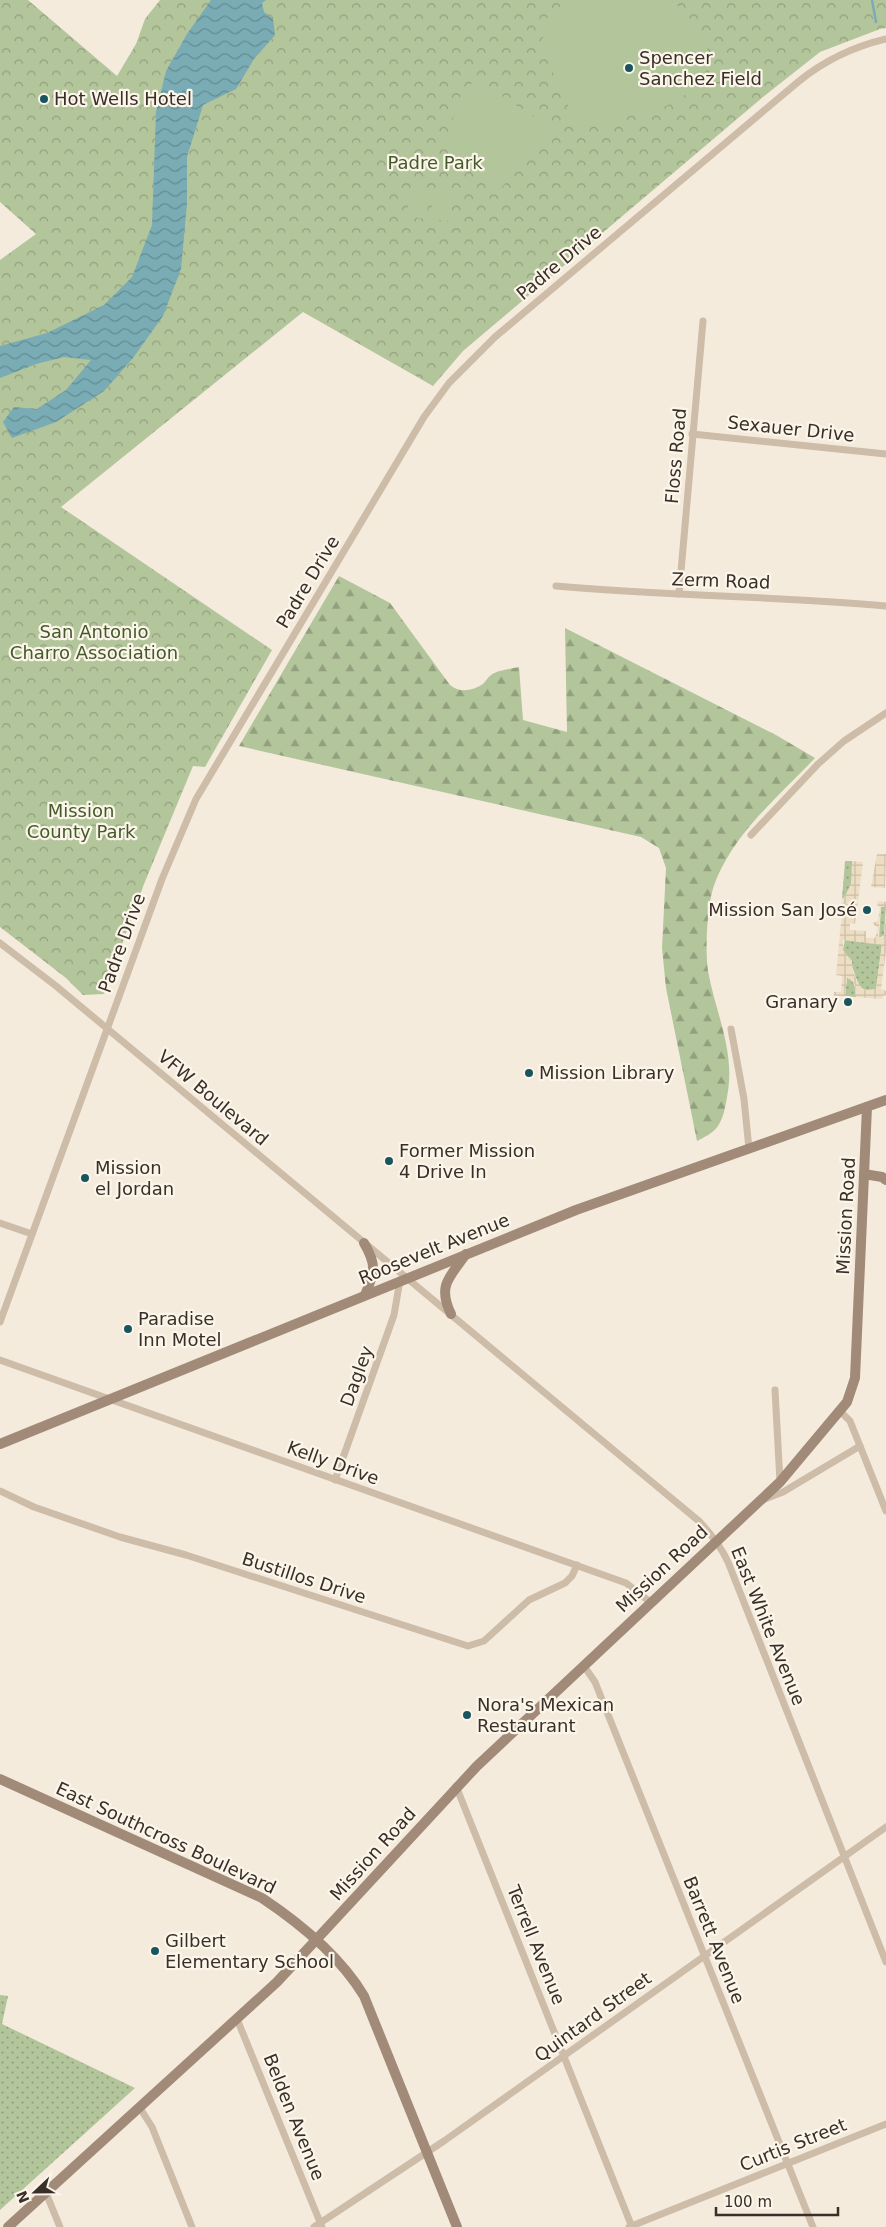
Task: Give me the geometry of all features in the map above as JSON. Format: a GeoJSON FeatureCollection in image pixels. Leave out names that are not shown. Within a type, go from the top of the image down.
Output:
{"type":"FeatureCollection","features":[{"type":"Feature","properties":{"kind":"main road","name":"Roosevelt Avenue"},"geometry":{"type":"LineString","coordinates":[[0,1444],[584,1207],[886,1100]]}},
{"type":"Feature","properties":{"kind":"main road","name":"Mission Road"},"geometry":{"type":"LineString","coordinates":[[8,2227],[237,2019],[316,1941],[456,1786],[780,1482],[840,1411],[852,1393],[855,1378],[868,1107]]}},
{"type":"Feature","properties":{"kind":"main road"},"geometry":{"type":"LineString","coordinates":[[864,1174],[882,1177],[886,1180]]}},
{"type":"Feature","properties":{"kind":"main road"},"geometry":{"type":"LineString","coordinates":[[364,1243],[374,1263],[372,1279],[365,1295]]}},
{"type":"Feature","properties":{"kind":"main road"},"geometry":{"type":"LineString","coordinates":[[450,1314],[445,1302],[445,1286],[466,1254]]}},
{"type":"Feature","properties":{"kind":"main road","name":"East Southcross Boulevard"},"geometry":{"type":"LineString","coordinates":[[0,1779],[262,1898],[290,1917],[348,1971],[364,1996],[457,2227]]}},
{"type":"Feature","properties":{"kind":"street","name":"Padre Drive"},"geometry":{"type":"LineString","coordinates":[[0,1322],[162,879],[196,799],[424,417],[449,383],[495,337],[816,68],[844,52],[886,39]]}},
{"type":"Feature","properties":{"kind":"street","name":"Floss Road"},"geometry":{"type":"LineString","coordinates":[[679,594],[703,321]]}},
{"type":"Feature","properties":{"kind":"street","name":"Sexauer Drive"},"geometry":{"type":"LineString","coordinates":[[692,434],[886,454]]}},
{"type":"Feature","properties":{"kind":"street","name":"Zerm Road"},"geometry":{"type":"LineString","coordinates":[[556,586],[647,594],[826,600],[886,606]]}},
{"type":"Feature","properties":{"kind":"street"},"geometry":{"type":"LineString","coordinates":[[751,835],[818,764],[844,741],[886,713]]}},
{"type":"Feature","properties":{"kind":"street","name":"VFW Boulevard"},"geometry":{"type":"LineString","coordinates":[[0,943],[107,1029],[364,1243],[403,1279]]}},
{"type":"Feature","properties":{"kind":"street"},"geometry":{"type":"LineString","coordinates":[[731,1028],[744,1099],[749,1149]]}},
{"type":"Feature","properties":{"kind":"street"},"geometry":{"type":"LineString","coordinates":[[0,1223],[32,1234]]}},
{"type":"Feature","properties":{"kind":"street","name":"East White Avenue"},"geometry":{"type":"LineString","coordinates":[[403,1279],[450,1314],[700,1522],[716,1541],[728,1562],[886,1962]]}},
{"type":"Feature","properties":{"kind":"street","name":"Dagley"},"geometry":{"type":"LineString","coordinates":[[335,1480],[394,1315],[403,1279]]}},
{"type":"Feature","properties":{"kind":"street","name":"Kelly Drive"},"geometry":{"type":"LineString","coordinates":[[0,1360],[626,1583],[650,1602]]}},
{"type":"Feature","properties":{"kind":"street"},"geometry":{"type":"LineString","coordinates":[[775,1390],[780,1482]]}},
{"type":"Feature","properties":{"kind":"street"},"geometry":{"type":"LineString","coordinates":[[840,1411],[850,1421],[886,1511]]}},
{"type":"Feature","properties":{"kind":"street","name":"Mission Road"},"geometry":{"type":"LineString","coordinates":[[760,1501],[783,1492],[860,1446]]}},
{"type":"Feature","properties":{"kind":"street","name":"Bustillos Drive"},"geometry":{"type":"LineString","coordinates":[[0,1491],[34,1507],[120,1537],[186,1555],[468,1646],[484,1641],[530,1600],[565,1583],[572,1576],[577,1565]]}},
{"type":"Feature","properties":{"kind":"street","name":"Barrett Avenue"},"geometry":{"type":"LineString","coordinates":[[584,1666],[595,1682],[813,2227]]}},
{"type":"Feature","properties":{"kind":"street","name":"Terrell Avenue"},"geometry":{"type":"LineString","coordinates":[[456,1786],[631,2227]]}},
{"type":"Feature","properties":{"kind":"street","name":"Quintard Street"},"geometry":{"type":"LineString","coordinates":[[314,2227],[427,2152],[886,1827]]}},
{"type":"Feature","properties":{"kind":"street","name":"Belden Avenue"},"geometry":{"type":"LineString","coordinates":[[237,2019],[321,2224]]}},
{"type":"Feature","properties":{"kind":"street"},"geometry":{"type":"LineString","coordinates":[[140,2108],[152,2127],[192,2227]]}},
{"type":"Feature","properties":{"kind":"street","name":"Curtis Street"},"geometry":{"type":"LineString","coordinates":[[631,2227],[886,2124]]}},
{"type":"Feature","properties":{"kind":"street"},"geometry":{"type":"LineString","coordinates":[[46,2193],[60,2227]]}},
{"type":"Feature","properties":{"kind":"green space"},"geometry":{"type":"Polygon","coordinates":[[[0,0],[28,0],[117,76],[136,44],[145,19],[160,0],[886,0],[886,28],[820,52],[763,97],[463,351],[433,386],[303,312],[61,507],[272,650],[205,767],[193,766],[144,884],[104,994],[83,995],[66,978],[0,927],[0,260],[36,234],[0,202],[0,0]]]}},
{"type":"Feature","properties":{"kind":"green space","name":"Spencer Sanchez Field"},"geometry":{"type":"Polygon","coordinates":[[[568,0],[671,0],[698,28],[705,42],[708,56],[707,69],[700,81],[687,93],[665,106],[579,129],[541,47],[547,18],[568,0]]]}},
{"type":"Feature","properties":{"kind":"green space"},"geometry":{"type":"Polygon","coordinates":[[[476,79],[551,128],[552,135],[494,195],[452,147],[451,124],[461,94],[476,79]]]}},
{"type":"Feature","properties":{"kind":"green space"},"geometry":{"type":"Polygon","coordinates":[[[411,185],[430,188],[426,219],[407,216],[411,185]]]}},
{"type":"Feature","properties":{"kind":"green space"},"geometry":{"type":"Polygon","coordinates":[[[434,188],[453,190],[449,221],[430,219],[434,188]]]}},
{"type":"Feature","properties":{"kind":"green space"},"geometry":{"type":"Polygon","coordinates":[[[339,576],[390,603],[454,688],[466,690],[475,688],[483,684],[494,673],[519,667],[523,720],[567,732],[565,628],[776,735],[815,758],[770,803],[742,836],[720,872],[712,892],[708,921],[707,962],[711,987],[727,1049],[729,1080],[722,1119],[709,1135],[697,1141],[666,988],[662,948],[666,868],[659,848],[641,837],[239,746],[339,576]]]}},
{"type":"Feature","properties":{"kind":"green space"},"geometry":{"type":"Polygon","coordinates":[[[845,861],[852,861],[853,871],[852,882],[848,892],[842,899],[845,861]]]}},
{"type":"Feature","properties":{"kind":"green space"},"geometry":{"type":"Polygon","coordinates":[[[886,906],[884,935],[879,938],[881,907],[886,906]]]}},
{"type":"Feature","properties":{"kind":"green space"},"geometry":{"type":"Polygon","coordinates":[[[845,939],[882,944],[876,989],[865,989],[859,984],[843,950],[845,939]]]}},
{"type":"Feature","properties":{"kind":"green space"},"geometry":{"type":"Polygon","coordinates":[[[847,978],[854,983],[856,997],[845,996],[847,978]]]}},
{"type":"Feature","properties":{"kind":"green space"},"geometry":{"type":"Polygon","coordinates":[[[0,1995],[8,1996],[2,2024],[135,2088],[0,2210],[0,1995]]]}},
{"type":"Feature","properties":{"kind":"shaded area"},"geometry":{"type":"Polygon","coordinates":[[[877,854],[886,854],[885,888],[871,887],[877,854]]]}},
{"type":"Feature","properties":{"kind":"shaded area"},"geometry":{"type":"Polygon","coordinates":[[[852,861],[863,862],[855,924],[850,923],[850,930],[866,931],[866,938],[875,938],[878,928],[872,923],[878,921],[880,907],[877,905],[878,901],[886,902],[886,906],[881,907],[878,936],[881,938],[884,935],[886,918],[886,951],[881,989],[886,991],[886,995],[882,999],[856,997],[855,985],[852,980],[847,978],[845,996],[834,996],[834,992],[841,992],[842,976],[836,975],[842,912],[841,904],[851,884],[852,861]],[[843,940],[843,950],[852,961],[853,972],[861,988],[865,990],[876,989],[882,945],[843,940]]]}},
{"type":"Feature","properties":{"kind":"water"},"geometry":{"type":"Polygon","coordinates":[[[211,0],[266,0],[262,3],[264,12],[273,19],[275,35],[254,59],[236,89],[203,105],[187,157],[187,204],[181,269],[163,316],[133,358],[104,391],[56,422],[12,438],[3,422],[14,407],[37,409],[66,390],[91,360],[64,357],[36,364],[0,378],[0,346],[47,333],[104,305],[132,277],[152,225],[156,112],[166,71],[187,34],[211,0]]]}},
{"type":"Feature","properties":{"kind":"waterway"},"geometry":{"type":"LineString","coordinates":[[872,0],[876,22]]}},
{"type":"Feature","properties":{"kind":"place","name":"Spencer Sanchez Field"},"geometry":{"type":"Point","coordinates":[629,68]}},
{"type":"Feature","properties":{"kind":"place","name":"Hot Wells Hotel"},"geometry":{"type":"Point","coordinates":[44,99]}},
{"type":"Feature","properties":{"kind":"place","name":"Mission San José"},"geometry":{"type":"Point","coordinates":[867,910]}},
{"type":"Feature","properties":{"kind":"place","name":"Granary"},"geometry":{"type":"Point","coordinates":[848,1002]}},
{"type":"Feature","properties":{"kind":"place","name":"Mission Library"},"geometry":{"type":"Point","coordinates":[529,1073]}},
{"type":"Feature","properties":{"kind":"place","name":"Former Mission 4 Drive In"},"geometry":{"type":"Point","coordinates":[389,1161]}},
{"type":"Feature","properties":{"kind":"place","name":"Mission el Jordan"},"geometry":{"type":"Point","coordinates":[85,1178]}},
{"type":"Feature","properties":{"kind":"place","name":"Paradise Inn Motel"},"geometry":{"type":"Point","coordinates":[128,1329]}},
{"type":"Feature","properties":{"kind":"place","name":"Nora's Mexican Restaurant"},"geometry":{"type":"Point","coordinates":[467,1715]}},
{"type":"Feature","properties":{"kind":"place","name":"Gilbert Elementary School"},"geometry":{"type":"Point","coordinates":[155,1951]}},
{"type":"Feature","properties":{"kind":"park label","name":"Padre Park"},"geometry":{"type":"Point","coordinates":[435,163]}},
{"type":"Feature","properties":{"kind":"park label","name":"San Antonio Charro Association"},"geometry":{"type":"Point","coordinates":[94,642]}},
{"type":"Feature","properties":{"kind":"park label","name":"Mission County Park"},"geometry":{"type":"Point","coordinates":[81,821]}}]}
